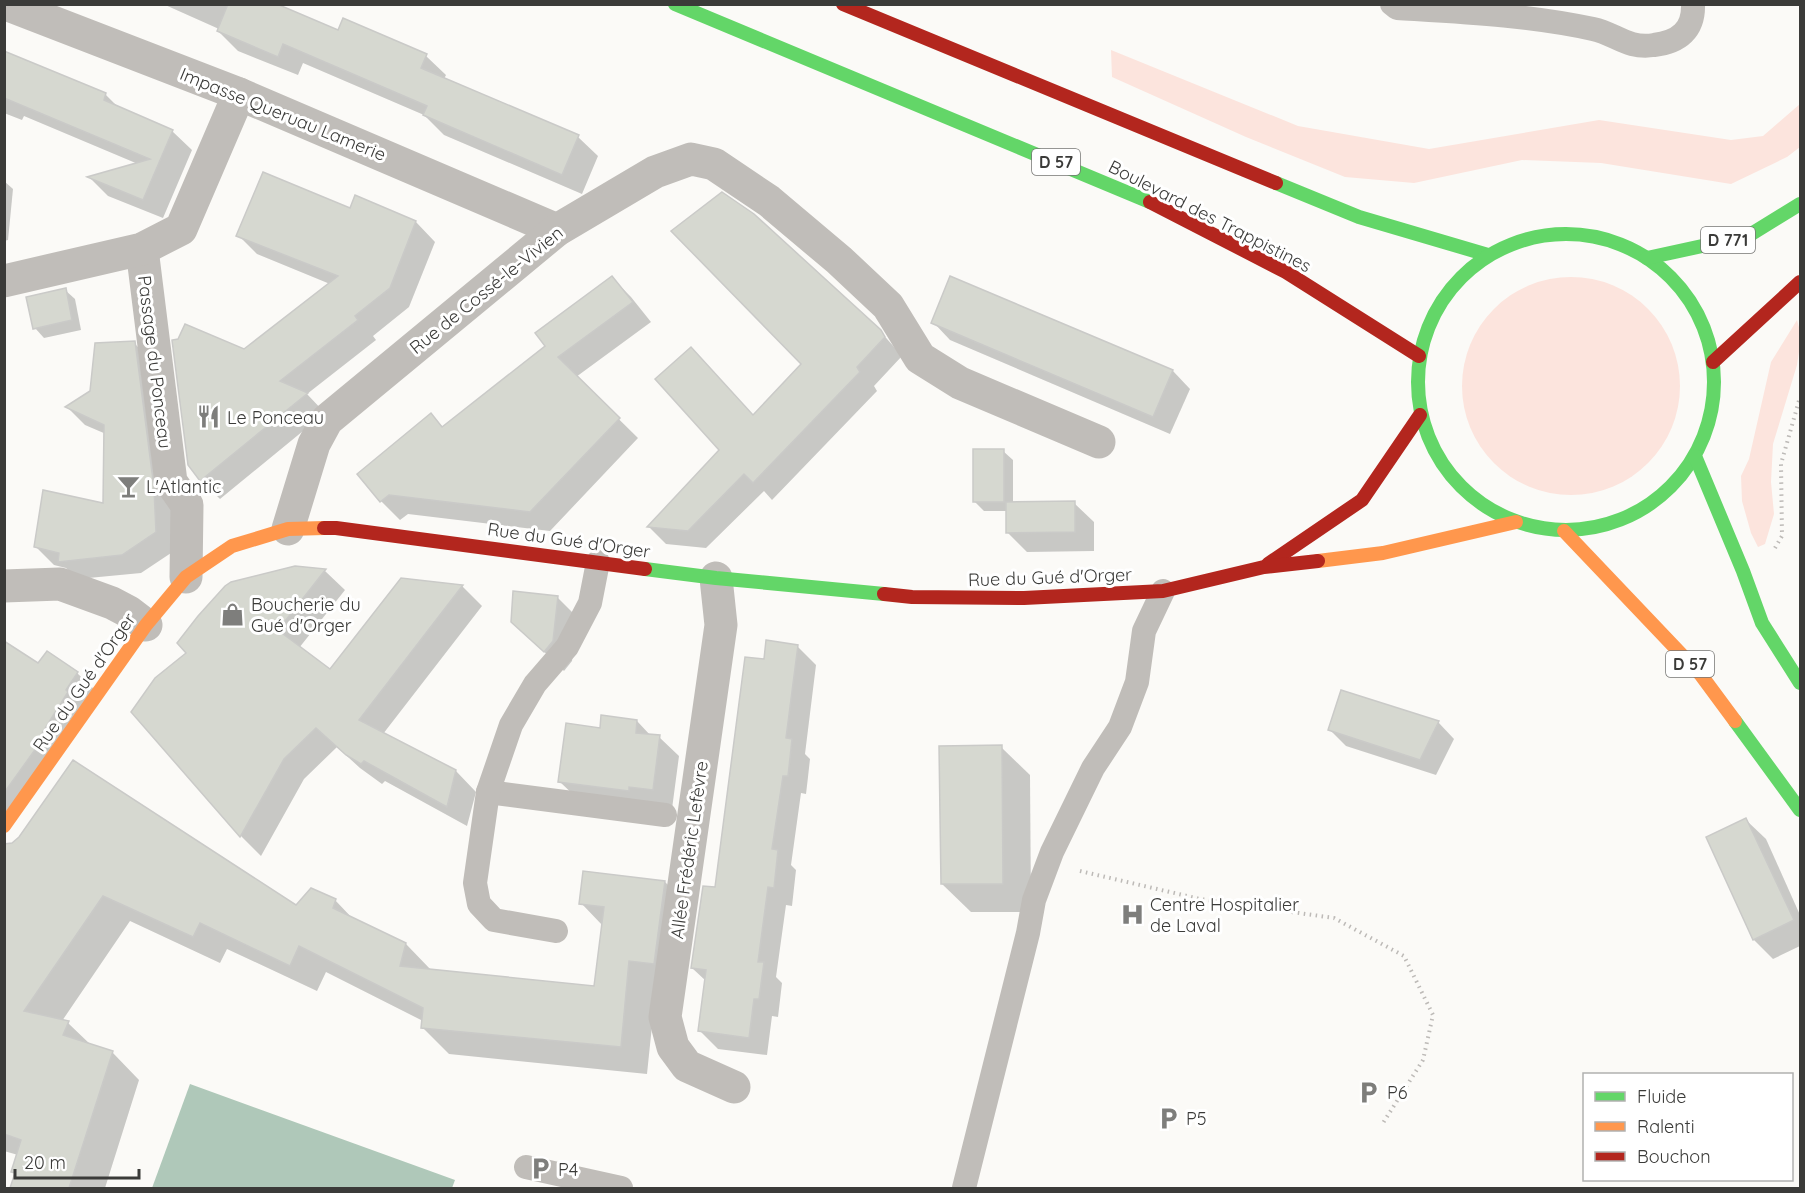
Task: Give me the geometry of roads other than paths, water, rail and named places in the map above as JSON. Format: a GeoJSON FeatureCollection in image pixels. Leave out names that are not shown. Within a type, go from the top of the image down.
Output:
{"type":"FeatureCollection","features":[{"type":"Feature","properties":{"kind":"main road","name":"Boulevard des Trappistines"},"geometry":{"type":"LineString","coordinates":[[675,4],[1141,198],[1286,272],[1419,356]]}},
{"type":"Feature","properties":{"kind":"main road"},"geometry":{"type":"LineString","coordinates":[[863,7],[1359,217],[1488,255]]}},
{"type":"Feature","properties":{"kind":"main road","name":"D 771"},"geometry":{"type":"LineString","coordinates":[[1647,258],[1748,236],[1800,204]]}},
{"type":"Feature","properties":{"kind":"main road"},"geometry":{"type":"LineString","coordinates":[[1568,233],[1609,240],[1647,258],[1679,286],[1702,322],[1713,362],[1712,411],[1695,456],[1671,487],[1640,511],[1603,526],[1564,531],[1516,522],[1472,498],[1439,461],[1420,415],[1416,386],[1419,356],[1432,316],[1455,282],[1488,255],[1526,238],[1568,233]]}},
{"type":"Feature","properties":{"kind":"main road"},"geometry":{"type":"LineString","coordinates":[[1713,362],[1800,282]]}},
{"type":"Feature","properties":{"kind":"main road","name":"Rue du Gué d'Orger"},"geometry":{"type":"LineString","coordinates":[[1264,567],[1362,500],[1420,415]]}},
{"type":"Feature","properties":{"kind":"main road"},"geometry":{"type":"LineString","coordinates":[[1695,456],[1762,623],[1800,683]]}},
{"type":"Feature","properties":{"kind":"main road","name":"Rue du Gué d'Orger"},"geometry":{"type":"LineString","coordinates":[[4,826],[146,625],[186,577],[232,546],[288,529],[336,528],[716,578],[912,597],[1024,598],[1163,591],[1264,567],[1383,553],[1516,522]]}},
{"type":"Feature","properties":{"kind":"main road","name":"D 57"},"geometry":{"type":"LineString","coordinates":[[1564,531],[1701,675],[1800,810]]}},
{"type":"Feature","properties":{"kind":"street","name":"Impasse Queruau Lamerie"},"geometry":{"type":"LineString","coordinates":[[6,4],[239,94],[557,230]]}},
{"type":"Feature","properties":{"kind":"street"},"geometry":{"type":"LineString","coordinates":[[4,281],[142,249],[181,229],[239,94]]}},
{"type":"Feature","properties":{"kind":"street","name":"Rue de Cossé-le-Vivien"},"geometry":{"type":"LineString","coordinates":[[288,529],[314,444],[327,420],[557,230],[655,172],[691,159],[714,164],[768,201],[839,260],[888,306],[920,358],[960,383],[1099,442]]}},
{"type":"Feature","properties":{"kind":"street","name":"Passage du Ponceau"},"geometry":{"type":"LineString","coordinates":[[142,249],[171,482],[187,505],[186,577]]}},
{"type":"Feature","properties":{"kind":"street","name":"Allée Frédéric Lefèvre"},"geometry":{"type":"LineString","coordinates":[[716,578],[721,625],[665,1017],[674,1047],[687,1066],[734,1087]]}},
{"type":"Feature","properties":{"kind":"street"},"geometry":{"type":"LineString","coordinates":[[4,586],[60,584],[112,603],[146,625]]}},
{"type":"Feature","properties":{"kind":"lane"},"geometry":{"type":"LineString","coordinates":[[1392,4],[1397,8],[1507,15],[1596,30],[1625,43],[1652,46],[1672,42],[1685,32],[1694,18],[1694,4]]}},
{"type":"Feature","properties":{"kind":"lane"},"geometry":{"type":"LineString","coordinates":[[556,931],[494,920],[479,904],[475,883],[488,792],[511,725],[535,684],[567,647],[590,603],[598,562]]}},
{"type":"Feature","properties":{"kind":"lane"},"geometry":{"type":"LineString","coordinates":[[964,1188],[1028,933],[1034,900],[1048,863],[1093,768],[1120,727],[1137,682],[1144,631],[1163,591]]}},
{"type":"Feature","properties":{"kind":"lane"},"geometry":{"type":"LineString","coordinates":[[488,792],[664,815]]}},
{"type":"Feature","properties":{"kind":"lane"},"geometry":{"type":"LineString","coordinates":[[526,1167],[621,1188]]}},
{"type":"Feature","properties":{"kind":"place","name":"Le Ponceau"},"geometry":{"type":"Point","coordinates":[209,417]}},
{"type":"Feature","properties":{"kind":"place","name":"L'Atlantic"},"geometry":{"type":"Point","coordinates":[128,486]}},
{"type":"Feature","properties":{"kind":"place","name":"Boucherie du Gué d'Orger"},"geometry":{"type":"Point","coordinates":[233,614]}},
{"type":"Feature","properties":{"kind":"place","name":"Centre Hospitalier de Laval"},"geometry":{"type":"Point","coordinates":[1132,914]}},
{"type":"Feature","properties":{"kind":"place","name":"P6"},"geometry":{"type":"Point","coordinates":[1369,1092]}},
{"type":"Feature","properties":{"kind":"place","name":"P5"},"geometry":{"type":"Point","coordinates":[1168,1118]}},
{"type":"Feature","properties":{"kind":"place","name":"P4"},"geometry":{"type":"Point","coordinates":[540,1169]}}]}
